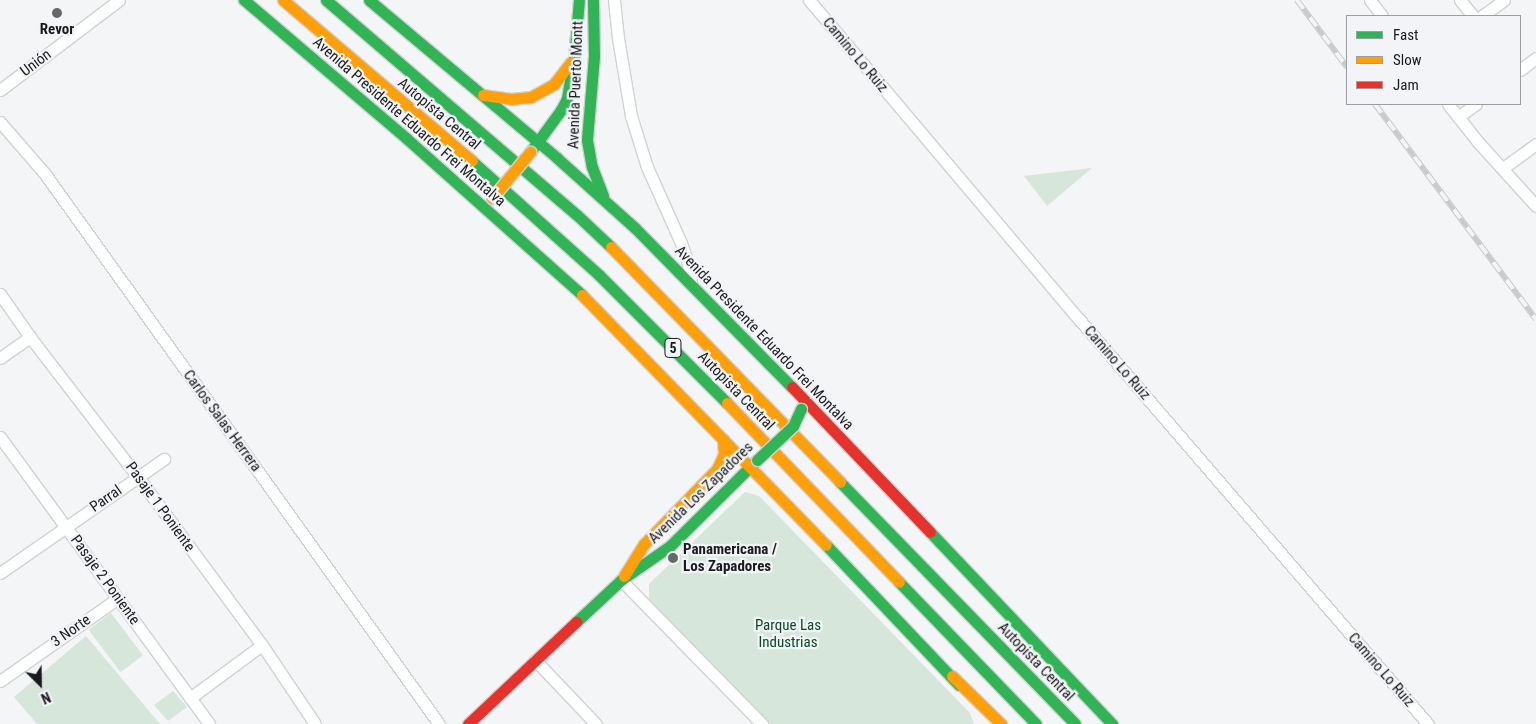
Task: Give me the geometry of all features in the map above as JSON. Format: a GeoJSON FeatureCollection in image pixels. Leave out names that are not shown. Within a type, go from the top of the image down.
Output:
{"type":"FeatureCollection","features":[{"type":"Feature","properties":{"kind":"main road","name":"Avenida Presidente Eduardo Frei Montalva"},"geometry":{"type":"LineString","coordinates":[[244,0],[488,202],[723,439],[754,463],[952,676],[986,724]]}},
{"type":"Feature","properties":{"kind":"main road","name":"Autopista Central"},"geometry":{"type":"LineString","coordinates":[[283,0],[489,175],[599,275],[712,388],[1036,724]]}},
{"type":"Feature","properties":{"kind":"main road","name":"Autopista Central"},"geometry":{"type":"LineString","coordinates":[[326,0],[545,188],[623,258],[1074,724]]}},
{"type":"Feature","properties":{"kind":"main road","name":"Avenida Presidente Eduardo Frei Montalva"},"geometry":{"type":"LineString","coordinates":[[369,0],[604,198],[798,393],[1112,724]]}},
{"type":"Feature","properties":{"kind":"main road","name":"Avenida Puerto Montt"},"geometry":{"type":"LineString","coordinates":[[488,202],[538,142],[561,110],[567,98],[574,58],[579,0]]}},
{"type":"Feature","properties":{"kind":"main road","name":"Avenida Puerto Montt"},"geometry":{"type":"LineString","coordinates":[[593,0],[594,56],[587,140],[592,166],[604,198]]}},
{"type":"Feature","properties":{"kind":"main road"},"geometry":{"type":"LineString","coordinates":[[480,94],[501,99],[531,97],[554,84],[574,58]]}},
{"type":"Feature","properties":{"kind":"main road","name":"Avenida Los Zapadores"},"geometry":{"type":"LineString","coordinates":[[468,724],[621,580],[670,546],[793,426],[801,409],[798,393]]}},
{"type":"Feature","properties":{"kind":"main road","name":"Avenida Los Zapadores"},"geometry":{"type":"LineString","coordinates":[[621,580],[644,544],[717,469],[724,454],[723,439]]}},
{"type":"Feature","properties":{"kind":"main road"},"geometry":{"type":"LineString","coordinates":[[952,676],[1001,724]]}},
{"type":"Feature","properties":{"kind":"street","name":"Unión"},"geometry":{"type":"LineString","coordinates":[[0,90],[119,0]]}},
{"type":"Feature","properties":{"kind":"street"},"geometry":{"type":"LineString","coordinates":[[614,0],[618,38],[631,116],[647,167],[682,243],[688,263],[691,284]]}},
{"type":"Feature","properties":{"kind":"street","name":"Camino Lo Ruiz"},"geometry":{"type":"LineString","coordinates":[[809,0],[1078,318],[1428,724]]}},
{"type":"Feature","properties":{"kind":"street"},"geometry":{"type":"LineString","coordinates":[[1370,0],[1381,15]]}},
{"type":"Feature","properties":{"kind":"street"},"geometry":{"type":"LineString","coordinates":[[1460,0],[1472,15]]}},
{"type":"Feature","properties":{"kind":"street"},"geometry":{"type":"LineString","coordinates":[[1483,15],[1504,0]]}},
{"type":"Feature","properties":{"kind":"street"},"geometry":{"type":"LineString","coordinates":[[1521,69],[1536,58]]}},
{"type":"Feature","properties":{"kind":"street"},"geometry":{"type":"LineString","coordinates":[[1449,105],[1536,206]]}},
{"type":"Feature","properties":{"kind":"street"},"geometry":{"type":"LineString","coordinates":[[1458,117],[1475,105]]}},
{"type":"Feature","properties":{"kind":"street","name":"Carlos Salas Herrera"},"geometry":{"type":"LineString","coordinates":[[0,122],[21,144],[44,174],[439,724]]}},
{"type":"Feature","properties":{"kind":"street"},"geometry":{"type":"LineString","coordinates":[[1503,168],[1536,144]]}},
{"type":"Feature","properties":{"kind":"street","name":"Pasaje 1 Poniente"},"geometry":{"type":"LineString","coordinates":[[0,294],[30,337],[138,477],[262,645],[315,724]]}},
{"type":"Feature","properties":{"kind":"street"},"geometry":{"type":"LineString","coordinates":[[0,358],[30,337]]}},
{"type":"Feature","properties":{"kind":"street","name":"Pasaje 2 Poniente"},"geometry":{"type":"LineString","coordinates":[[0,437],[209,724]]}},
{"type":"Feature","properties":{"kind":"street","name":"Parral"},"geometry":{"type":"LineString","coordinates":[[0,573],[164,459]]}},
{"type":"Feature","properties":{"kind":"street"},"geometry":{"type":"LineString","coordinates":[[621,580],[762,724]]}},
{"type":"Feature","properties":{"kind":"street","name":"3 Norte"},"geometry":{"type":"LineString","coordinates":[[0,681],[118,598]]}},
{"type":"Feature","properties":{"kind":"street"},"geometry":{"type":"LineString","coordinates":[[190,698],[262,645]]}},
{"type":"Feature","properties":{"kind":"street"},"geometry":{"type":"LineString","coordinates":[[535,660],[596,724]]}},
{"type":"Feature","properties":{"kind":"green space"},"geometry":{"type":"Polygon","coordinates":[[[1092,168],[1047,206],[1024,176],[1092,168]]]}},
{"type":"Feature","properties":{"kind":"green space","name":"Parque Las Industrias"},"geometry":{"type":"Polygon","coordinates":[[[745,492],[759,496],[970,713],[974,724],[770,724],[649,599],[649,584],[745,492]]]}},
{"type":"Feature","properties":{"kind":"green space"},"geometry":{"type":"Polygon","coordinates":[[[111,613],[143,655],[121,672],[89,630],[111,613]]]}},
{"type":"Feature","properties":{"kind":"green space"},"geometry":{"type":"Polygon","coordinates":[[[86,636],[160,724],[37,724],[14,697],[86,636]]]}},
{"type":"Feature","properties":{"kind":"green space"},"geometry":{"type":"Polygon","coordinates":[[[173,691],[187,707],[168,721],[154,705],[173,691]]]}},
{"type":"Feature","properties":{"kind":"railway"},"geometry":{"type":"LineString","coordinates":[[1297,0],[1346,66]]}},
{"type":"Feature","properties":{"kind":"railway"},"geometry":{"type":"LineString","coordinates":[[1376,105],[1536,319]]}},
{"type":"Feature","properties":{"kind":"traffic: fast"},"geometry":{"type":"LineString","coordinates":[[244,0],[406,138],[582,295]]}},
{"type":"Feature","properties":{"kind":"traffic: fast"},"geometry":{"type":"LineString","coordinates":[[326,0],[577,215],[611,247]]}},
{"type":"Feature","properties":{"kind":"traffic: fast"},"geometry":{"type":"LineString","coordinates":[[369,0],[557,158],[635,228],[792,387]]}},
{"type":"Feature","properties":{"kind":"traffic: fast"},"geometry":{"type":"LineString","coordinates":[[531,151],[561,110],[567,98],[574,58],[579,0]]}},
{"type":"Feature","properties":{"kind":"traffic: fast"},"geometry":{"type":"LineString","coordinates":[[593,0],[594,56],[587,140],[592,167],[603,196]]}},
{"type":"Feature","properties":{"kind":"traffic: fast"},"geometry":{"type":"LineString","coordinates":[[472,161],[599,275],[727,403]]}},
{"type":"Feature","properties":{"kind":"traffic: fast"},"geometry":{"type":"LineString","coordinates":[[757,460],[793,426],[801,409]]}},
{"type":"Feature","properties":{"kind":"traffic: fast"},"geometry":{"type":"LineString","coordinates":[[576,622],[621,580],[670,546],[757,460]]}},
{"type":"Feature","properties":{"kind":"traffic: fast"},"geometry":{"type":"LineString","coordinates":[[840,482],[1075,724]]}},
{"type":"Feature","properties":{"kind":"traffic: fast"},"geometry":{"type":"LineString","coordinates":[[930,532],[1112,724]]}},
{"type":"Feature","properties":{"kind":"traffic: fast"},"geometry":{"type":"LineString","coordinates":[[826,545],[959,685]]}},
{"type":"Feature","properties":{"kind":"traffic: fast"},"geometry":{"type":"LineString","coordinates":[[899,582],[1036,724]]}},
{"type":"Feature","properties":{"kind":"traffic: slow"},"geometry":{"type":"LineString","coordinates":[[283,0],[472,161]]}},
{"type":"Feature","properties":{"kind":"traffic: slow"},"geometry":{"type":"LineString","coordinates":[[483,95],[511,99],[531,97],[554,84],[571,62]]}},
{"type":"Feature","properties":{"kind":"traffic: slow"},"geometry":{"type":"LineString","coordinates":[[492,198],[530,152]]}},
{"type":"Feature","properties":{"kind":"traffic: slow"},"geometry":{"type":"LineString","coordinates":[[611,247],[840,482]]}},
{"type":"Feature","properties":{"kind":"traffic: slow"},"geometry":{"type":"LineString","coordinates":[[582,295],[826,545]]}},
{"type":"Feature","properties":{"kind":"traffic: slow"},"geometry":{"type":"LineString","coordinates":[[727,403],[899,582]]}},
{"type":"Feature","properties":{"kind":"traffic: slow"},"geometry":{"type":"LineString","coordinates":[[624,576],[644,544],[717,469],[724,454],[723,439]]}},
{"type":"Feature","properties":{"kind":"traffic: slow"},"geometry":{"type":"LineString","coordinates":[[952,676],[1001,724]]}},
{"type":"Feature","properties":{"kind":"traffic: jam"},"geometry":{"type":"LineString","coordinates":[[792,387],[930,532]]}},
{"type":"Feature","properties":{"kind":"traffic: jam"},"geometry":{"type":"LineString","coordinates":[[468,724],[576,622]]}},
{"type":"Feature","properties":{"kind":"place","name":"Revor"},"geometry":{"type":"Point","coordinates":[57,13]}},
{"type":"Feature","properties":{"kind":"place","name":"Panamericana / Los Zapadores"},"geometry":{"type":"Point","coordinates":[673,558]}}]}
